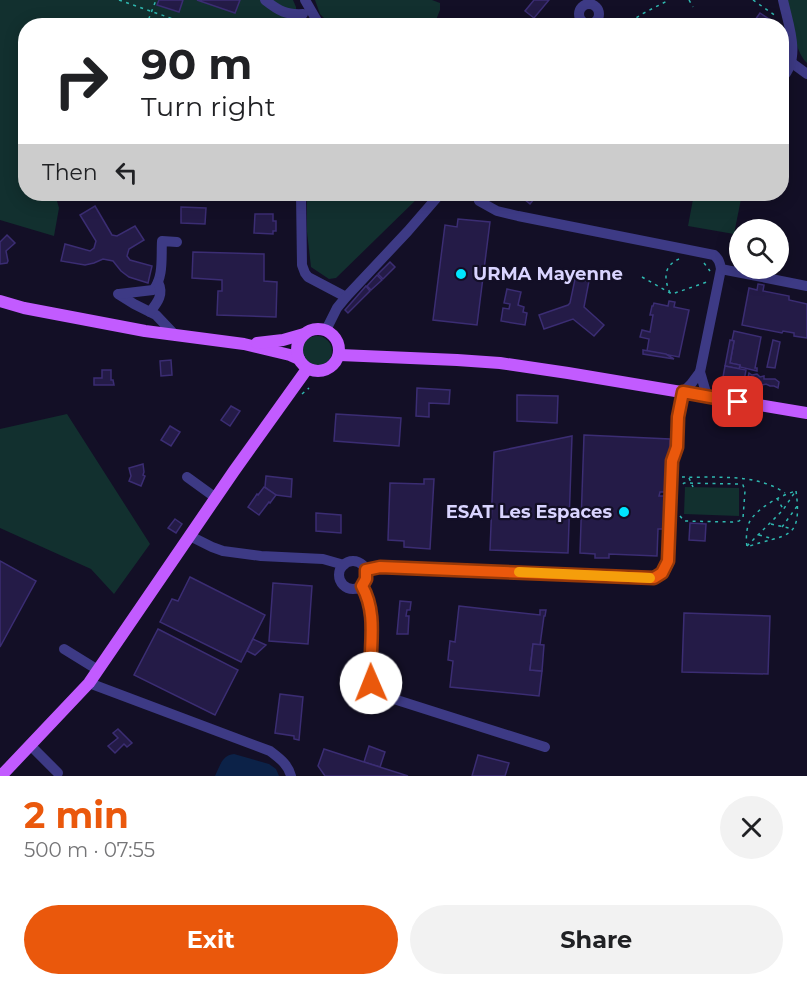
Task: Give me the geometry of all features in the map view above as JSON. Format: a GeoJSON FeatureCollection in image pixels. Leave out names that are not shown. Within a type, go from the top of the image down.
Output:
{"type":"FeatureCollection","features":[{"type":"Feature","properties":{"kind":"main road"},"geometry":{"type":"LineString","coordinates":[[0,301],[24,308],[175,335],[244,344],[280,352],[303,364],[320,372],[333,367],[340,355],[336,338],[326,330],[319,329],[305,334],[297,348],[303,364]]}},
{"type":"Feature","properties":{"kind":"main road"},"geometry":{"type":"LineString","coordinates":[[244,344],[283,340],[305,334]]}},
{"type":"Feature","properties":{"kind":"main road"},"geometry":{"type":"LineString","coordinates":[[340,355],[500,363],[807,414]]}},
{"type":"Feature","properties":{"kind":"main road"},"geometry":{"type":"LineString","coordinates":[[1,776],[90,683],[216,498],[303,364]]}},
{"type":"Feature","properties":{"kind":"street"},"geometry":{"type":"LineString","coordinates":[[265,0],[286,18]]}},
{"type":"Feature","properties":{"kind":"street"},"geometry":{"type":"LineString","coordinates":[[783,0],[787,18]]}},
{"type":"Feature","properties":{"kind":"street"},"geometry":{"type":"LineString","coordinates":[[579,18],[581,3],[598,3],[597,18]]}},
{"type":"Feature","properties":{"kind":"street"},"geometry":{"type":"LineString","coordinates":[[291,18],[306,7]]}},
{"type":"Feature","properties":{"kind":"street"},"geometry":{"type":"LineString","coordinates":[[789,25],[792,47],[792,63],[789,68]]}},
{"type":"Feature","properties":{"kind":"street"},"geometry":{"type":"LineString","coordinates":[[792,63],[807,74]]}},
{"type":"Feature","properties":{"kind":"street"},"geometry":{"type":"LineString","coordinates":[[301,201],[302,265],[305,273],[345,297]]}},
{"type":"Feature","properties":{"kind":"street"},"geometry":{"type":"LineString","coordinates":[[326,330],[345,297],[434,201]]}},
{"type":"Feature","properties":{"kind":"street"},"geometry":{"type":"LineString","coordinates":[[366,570],[380,567],[654,578],[662,573],[668,561],[672,461],[677,447],[678,417],[683,392],[700,372],[720,262],[714,255],[518,216],[497,211],[479,201]]}},
{"type":"Feature","properties":{"kind":"street"},"geometry":{"type":"LineString","coordinates":[[175,335],[156,315],[116,293],[153,290],[160,276],[162,241],[177,242]]}},
{"type":"Feature","properties":{"kind":"street"},"geometry":{"type":"LineString","coordinates":[[718,276],[807,286]]}},
{"type":"Feature","properties":{"kind":"street"},"geometry":{"type":"LineString","coordinates":[[150,312],[161,296],[161,287],[158,282]]}},
{"type":"Feature","properties":{"kind":"street"},"geometry":{"type":"LineString","coordinates":[[700,372],[707,396]]}},
{"type":"Feature","properties":{"kind":"street"},"geometry":{"type":"LineString","coordinates":[[187,477],[216,498]]}},
{"type":"Feature","properties":{"kind":"street"},"geometry":{"type":"LineString","coordinates":[[190,536],[223,551],[261,556],[323,559],[344,565]]}},
{"type":"Feature","properties":{"kind":"street"},"geometry":{"type":"LineString","coordinates":[[352,561],[360,563],[366,570],[366,579],[362,586],[354,589],[346,587],[340,581],[339,572],[344,565],[352,561]]}},
{"type":"Feature","properties":{"kind":"street"},"geometry":{"type":"LineString","coordinates":[[362,586],[372,610],[370,674],[371,683],[378,694],[545,747]]}},
{"type":"Feature","properties":{"kind":"street"},"geometry":{"type":"LineString","coordinates":[[64,649],[98,670]]}},
{"type":"Feature","properties":{"kind":"street"},"geometry":{"type":"LineString","coordinates":[[90,683],[270,751],[285,762],[291,776]]}},
{"type":"Feature","properties":{"kind":"street"},"geometry":{"type":"LineString","coordinates":[[30,745],[58,773]]}},
{"type":"Feature","properties":{"kind":"path"},"geometry":{"type":"LineString","coordinates":[[119,0],[171,18]]}},
{"type":"Feature","properties":{"kind":"path"},"geometry":{"type":"LineString","coordinates":[[149,18],[156,0]]}},
{"type":"Feature","properties":{"kind":"path"},"geometry":{"type":"LineString","coordinates":[[636,18],[669,0]]}},
{"type":"Feature","properties":{"kind":"path"},"geometry":{"type":"LineString","coordinates":[[688,0],[693,7]]}},
{"type":"Feature","properties":{"kind":"path"},"geometry":{"type":"LineString","coordinates":[[753,0],[779,18]]}},
{"type":"Feature","properties":{"kind":"path"},"geometry":{"type":"LineString","coordinates":[[670,293],[665,277],[666,271],[672,262],[684,258]]}},
{"type":"Feature","properties":{"kind":"path"},"geometry":{"type":"LineString","coordinates":[[642,277],[672,294],[718,276],[698,260]]}},
{"type":"Feature","properties":{"kind":"path"},"geometry":{"type":"LineString","coordinates":[[672,477],[747,479],[780,489],[786,494]]}},
{"type":"Feature","properties":{"kind":"path"},"geometry":{"type":"LineString","coordinates":[[689,477],[693,487]]}},
{"type":"Feature","properties":{"kind":"path"},"geometry":{"type":"LineString","coordinates":[[680,516],[684,521],[740,521],[743,518],[745,491],[743,485],[684,483],[681,486]]}},
{"type":"Feature","properties":{"kind":"path"},"geometry":{"type":"LineString","coordinates":[[747,547],[747,525],[752,518],[777,498],[795,491]]}},
{"type":"Feature","properties":{"kind":"path"},"geometry":{"type":"LineString","coordinates":[[747,547],[784,537],[793,529],[797,519],[798,505],[795,491]]}},
{"type":"Feature","properties":{"kind":"path"},"geometry":{"type":"LineString","coordinates":[[747,547],[783,510],[795,491]]}},
{"type":"Feature","properties":{"kind":"path"},"geometry":{"type":"LineString","coordinates":[[777,498],[783,510]]}},
{"type":"Feature","properties":{"kind":"path"},"geometry":{"type":"LineString","coordinates":[[782,527],[798,505]]}},
{"type":"Feature","properties":{"kind":"path"},"geometry":{"type":"LineString","coordinates":[[770,524],[793,529]]}},
{"type":"Feature","properties":{"kind":"path"},"geometry":{"type":"LineString","coordinates":[[758,534],[776,539]]}},
{"type":"Feature","properties":{"kind":"green space"},"geometry":{"type":"Polygon","coordinates":[[[0,0],[293,0],[296,7],[296,18],[18,18],[18,201],[57,201],[59,208],[54,236],[0,220],[0,0]]]}},
{"type":"Feature","properties":{"kind":"green space"},"geometry":{"type":"Polygon","coordinates":[[[315,0],[432,0],[440,3],[437,18],[324,18],[315,0]]]}},
{"type":"Feature","properties":{"kind":"green space"},"geometry":{"type":"Polygon","coordinates":[[[787,0],[807,0],[807,63],[796,42],[787,0]]]}},
{"type":"Feature","properties":{"kind":"green space"},"geometry":{"type":"Polygon","coordinates":[[[307,201],[415,201],[336,278],[329,279],[311,267],[307,232],[307,201]]]}},
{"type":"Feature","properties":{"kind":"green space"},"geometry":{"type":"Polygon","coordinates":[[[693,201],[741,201],[737,219],[729,219],[729,233],[688,226],[693,201]]]}},
{"type":"Feature","properties":{"kind":"green space"},"geometry":{"type":"Polygon","coordinates":[[[317,336],[323,337],[331,345],[331,357],[323,365],[317,366],[311,365],[303,357],[302,351],[303,345],[311,337],[317,336]]]}},
{"type":"Feature","properties":{"kind":"green space"},"geometry":{"type":"Polygon","coordinates":[[[67,414],[150,544],[114,594],[91,569],[0,528],[0,429],[67,414]]]}},
{"type":"Feature","properties":{"kind":"green space"},"geometry":{"type":"Polygon","coordinates":[[[685,487],[739,488],[739,516],[684,514],[685,487]]]}},
{"type":"Feature","properties":{"kind":"water"},"geometry":{"type":"Polygon","coordinates":[[[234,754],[269,764],[276,769],[279,776],[215,776],[224,759],[234,754]]]}},
{"type":"Feature","properties":{"kind":"building"},"geometry":{"type":"Polygon","coordinates":[[[159,0],[183,0],[179,12],[157,5],[159,0]]]}},
{"type":"Feature","properties":{"kind":"building"},"geometry":{"type":"Polygon","coordinates":[[[197,0],[240,0],[235,13],[197,0]]]}},
{"type":"Feature","properties":{"kind":"building"},"geometry":{"type":"Polygon","coordinates":[[[534,0],[549,0],[534,18],[525,11],[534,0]]]}},
{"type":"Feature","properties":{"kind":"building"},"geometry":{"type":"Polygon","coordinates":[[[760,13],[768,18],[756,18],[760,13]]]}},
{"type":"Feature","properties":{"kind":"building"},"geometry":{"type":"Polygon","coordinates":[[[95,206],[112,235],[117,236],[135,226],[144,240],[129,249],[127,256],[130,260],[152,266],[148,283],[129,277],[113,261],[103,259],[85,265],[61,261],[65,244],[90,251],[94,248],[96,241],[80,215],[95,206]]]}},
{"type":"Feature","properties":{"kind":"building"},"geometry":{"type":"Polygon","coordinates":[[[181,207],[206,208],[205,224],[181,223],[181,207]]]}},
{"type":"Feature","properties":{"kind":"building"},"geometry":{"type":"Polygon","coordinates":[[[255,214],[273,214],[276,231],[273,231],[273,234],[254,233],[255,214]]]}},
{"type":"Feature","properties":{"kind":"building","name":"URMA Mayenne"},"geometry":{"type":"Polygon","coordinates":[[[458,219],[490,222],[477,325],[433,320],[445,225],[457,227],[458,219]]]}},
{"type":"Feature","properties":{"kind":"building"},"geometry":{"type":"Polygon","coordinates":[[[7,235],[15,243],[6,251],[7,263],[0,264],[0,242],[7,235]]]}},
{"type":"Feature","properties":{"kind":"building"},"geometry":{"type":"Polygon","coordinates":[[[193,252],[264,254],[264,281],[277,282],[276,317],[217,315],[218,291],[222,291],[222,280],[192,278],[193,252]]]}},
{"type":"Feature","properties":{"kind":"building"},"geometry":{"type":"Polygon","coordinates":[[[390,262],[395,267],[383,279],[378,274],[390,262]]]}},
{"type":"Feature","properties":{"kind":"building"},"geometry":{"type":"Polygon","coordinates":[[[377,275],[382,280],[371,290],[367,286],[377,275]]]}},
{"type":"Feature","properties":{"kind":"building"},"geometry":{"type":"Polygon","coordinates":[[[575,279],[589,281],[584,307],[604,325],[594,336],[573,319],[544,329],[539,315],[570,303],[575,279]]]}},
{"type":"Feature","properties":{"kind":"building"},"geometry":{"type":"Polygon","coordinates":[[[758,284],[764,285],[763,291],[789,296],[789,300],[807,304],[807,338],[794,336],[794,333],[783,331],[782,333],[742,325],[749,288],[757,290],[758,284]]]}},
{"type":"Feature","properties":{"kind":"building"},"geometry":{"type":"Polygon","coordinates":[[[366,286],[370,291],[348,313],[345,310],[366,286]]]}},
{"type":"Feature","properties":{"kind":"building"},"geometry":{"type":"Polygon","coordinates":[[[507,289],[521,292],[518,305],[524,307],[523,312],[527,313],[525,325],[501,321],[503,308],[509,309],[510,304],[504,303],[507,289]]]}},
{"type":"Feature","properties":{"kind":"building"},"geometry":{"type":"Polygon","coordinates":[[[669,301],[675,302],[674,307],[689,310],[679,357],[647,351],[649,339],[640,337],[642,330],[650,332],[653,315],[650,315],[654,303],[668,306],[669,301]]]}},
{"type":"Feature","properties":{"kind":"building"},"geometry":{"type":"Polygon","coordinates":[[[734,331],[761,337],[755,368],[757,371],[730,363],[734,331]]]}},
{"type":"Feature","properties":{"kind":"building"},"geometry":{"type":"Polygon","coordinates":[[[730,340],[734,341],[730,363],[740,365],[739,369],[725,366],[730,340]]]}},
{"type":"Feature","properties":{"kind":"building"},"geometry":{"type":"Polygon","coordinates":[[[773,340],[780,342],[775,368],[767,367],[773,340]]]}},
{"type":"Feature","properties":{"kind":"building"},"geometry":{"type":"Polygon","coordinates":[[[643,350],[666,354],[674,359],[643,354],[643,350]]]}},
{"type":"Feature","properties":{"kind":"building"},"geometry":{"type":"Polygon","coordinates":[[[171,360],[172,375],[161,376],[160,361],[171,360]]]}},
{"type":"Feature","properties":{"kind":"building"},"geometry":{"type":"Polygon","coordinates":[[[725,366],[746,370],[744,381],[723,377],[725,366]]]}},
{"type":"Feature","properties":{"kind":"building"},"geometry":{"type":"Polygon","coordinates":[[[102,370],[111,370],[111,380],[114,385],[94,385],[94,378],[102,378],[102,370]]]}},
{"type":"Feature","properties":{"kind":"building"},"geometry":{"type":"Polygon","coordinates":[[[749,373],[764,376],[764,379],[775,379],[779,382],[778,388],[747,382],[749,373]]]}},
{"type":"Feature","properties":{"kind":"building"},"geometry":{"type":"Polygon","coordinates":[[[417,388],[450,390],[449,404],[429,403],[429,417],[416,416],[417,388]]]}},
{"type":"Feature","properties":{"kind":"building"},"geometry":{"type":"Polygon","coordinates":[[[517,395],[558,396],[557,423],[517,421],[517,395]]]}},
{"type":"Feature","properties":{"kind":"building"},"geometry":{"type":"Polygon","coordinates":[[[231,406],[240,411],[230,426],[221,420],[231,406]]]}},
{"type":"Feature","properties":{"kind":"building"},"geometry":{"type":"Polygon","coordinates":[[[336,414],[401,418],[399,446],[334,441],[336,414]]]}},
{"type":"Feature","properties":{"kind":"building"},"geometry":{"type":"Polygon","coordinates":[[[170,426],[180,432],[171,446],[161,440],[170,426]]]}},
{"type":"Feature","properties":{"kind":"building","name":"ESAT Les Espaces"},"geometry":{"type":"Polygon","coordinates":[[[584,435],[670,439],[668,492],[660,492],[659,496],[667,496],[666,529],[658,529],[657,556],[609,554],[609,558],[595,558],[595,554],[580,553],[584,435]]]}},
{"type":"Feature","properties":{"kind":"building"},"geometry":{"type":"Polygon","coordinates":[[[572,436],[568,553],[490,550],[494,452],[572,436]]]}},
{"type":"Feature","properties":{"kind":"building"},"geometry":{"type":"Polygon","coordinates":[[[143,464],[143,475],[145,476],[141,486],[129,481],[131,476],[129,468],[143,464]]]}},
{"type":"Feature","properties":{"kind":"building"},"geometry":{"type":"Polygon","coordinates":[[[266,476],[292,479],[291,497],[276,495],[265,487],[266,476]]]}},
{"type":"Feature","properties":{"kind":"building"},"geometry":{"type":"Polygon","coordinates":[[[424,479],[434,479],[430,549],[404,547],[404,541],[388,540],[390,483],[424,484],[424,479]]]}},
{"type":"Feature","properties":{"kind":"building"},"geometry":{"type":"Polygon","coordinates":[[[264,487],[276,495],[259,515],[248,507],[264,487]]]}},
{"type":"Feature","properties":{"kind":"building"},"geometry":{"type":"Polygon","coordinates":[[[316,513],[341,515],[341,533],[316,531],[316,513]]]}},
{"type":"Feature","properties":{"kind":"building"},"geometry":{"type":"Polygon","coordinates":[[[175,519],[182,524],[176,533],[168,528],[175,519]]]}},
{"type":"Feature","properties":{"kind":"building"},"geometry":{"type":"Polygon","coordinates":[[[690,523],[706,524],[705,541],[689,540],[690,523]]]}},
{"type":"Feature","properties":{"kind":"building"},"geometry":{"type":"Polygon","coordinates":[[[0,561],[36,581],[0,647],[0,561]]]}},
{"type":"Feature","properties":{"kind":"building"},"geometry":{"type":"Polygon","coordinates":[[[190,577],[265,615],[241,662],[160,622],[172,599],[178,601],[190,577]]]}},
{"type":"Feature","properties":{"kind":"building"},"geometry":{"type":"Polygon","coordinates":[[[273,583],[312,586],[308,644],[269,641],[273,583]]]}},
{"type":"Feature","properties":{"kind":"building"},"geometry":{"type":"Polygon","coordinates":[[[400,601],[411,602],[406,616],[409,616],[408,634],[397,634],[400,601]]]}},
{"type":"Feature","properties":{"kind":"building"},"geometry":{"type":"Polygon","coordinates":[[[459,606],[540,615],[540,610],[546,610],[540,645],[533,644],[530,670],[542,671],[539,696],[450,687],[453,661],[448,660],[450,641],[455,642],[459,606]]]}},
{"type":"Feature","properties":{"kind":"building"},"geometry":{"type":"Polygon","coordinates":[[[684,613],[770,616],[768,674],[682,672],[684,613]]]}},
{"type":"Feature","properties":{"kind":"building"},"geometry":{"type":"Polygon","coordinates":[[[158,629],[238,670],[215,715],[134,675],[158,629]]]}},
{"type":"Feature","properties":{"kind":"building"},"geometry":{"type":"Polygon","coordinates":[[[253,639],[266,645],[255,655],[247,651],[253,639]]]}},
{"type":"Feature","properties":{"kind":"building"},"geometry":{"type":"Polygon","coordinates":[[[533,644],[544,645],[542,671],[530,670],[533,644]]]}},
{"type":"Feature","properties":{"kind":"building"},"geometry":{"type":"Polygon","coordinates":[[[280,694],[303,697],[299,740],[294,739],[294,736],[275,733],[280,694]]]}},
{"type":"Feature","properties":{"kind":"building"},"geometry":{"type":"Polygon","coordinates":[[[118,729],[132,743],[127,747],[124,744],[115,753],[108,746],[118,738],[113,733],[118,729]]]}},
{"type":"Feature","properties":{"kind":"building"},"geometry":{"type":"Polygon","coordinates":[[[369,746],[385,752],[380,767],[364,762],[369,746]]]}},
{"type":"Feature","properties":{"kind":"building"},"geometry":{"type":"Polygon","coordinates":[[[324,749],[408,776],[325,776],[318,766],[324,749]]]}},
{"type":"Feature","properties":{"kind":"building"},"geometry":{"type":"Polygon","coordinates":[[[478,755],[509,763],[505,776],[472,776],[478,755]]]}},
{"type":"Feature","properties":{"kind":"slow traffic"},"geometry":{"type":"LineString","coordinates":[[519,572],[650,578]]}},
{"type":"Feature","properties":{"kind":"place","name":"URMA Mayenne"},"geometry":{"type":"Point","coordinates":[461,274]}},
{"type":"Feature","properties":{"kind":"place","name":"ESAT Les Espaces"},"geometry":{"type":"Point","coordinates":[624,512]}},
{"type":"Feature","properties":{"kind":"route"},"geometry":{"type":"LineString","coordinates":[[371,683],[372,610],[362,586],[366,579],[366,570],[380,567],[654,578],[662,573],[668,561],[672,461],[677,447],[678,417],[683,392],[738,402]]}}]}
